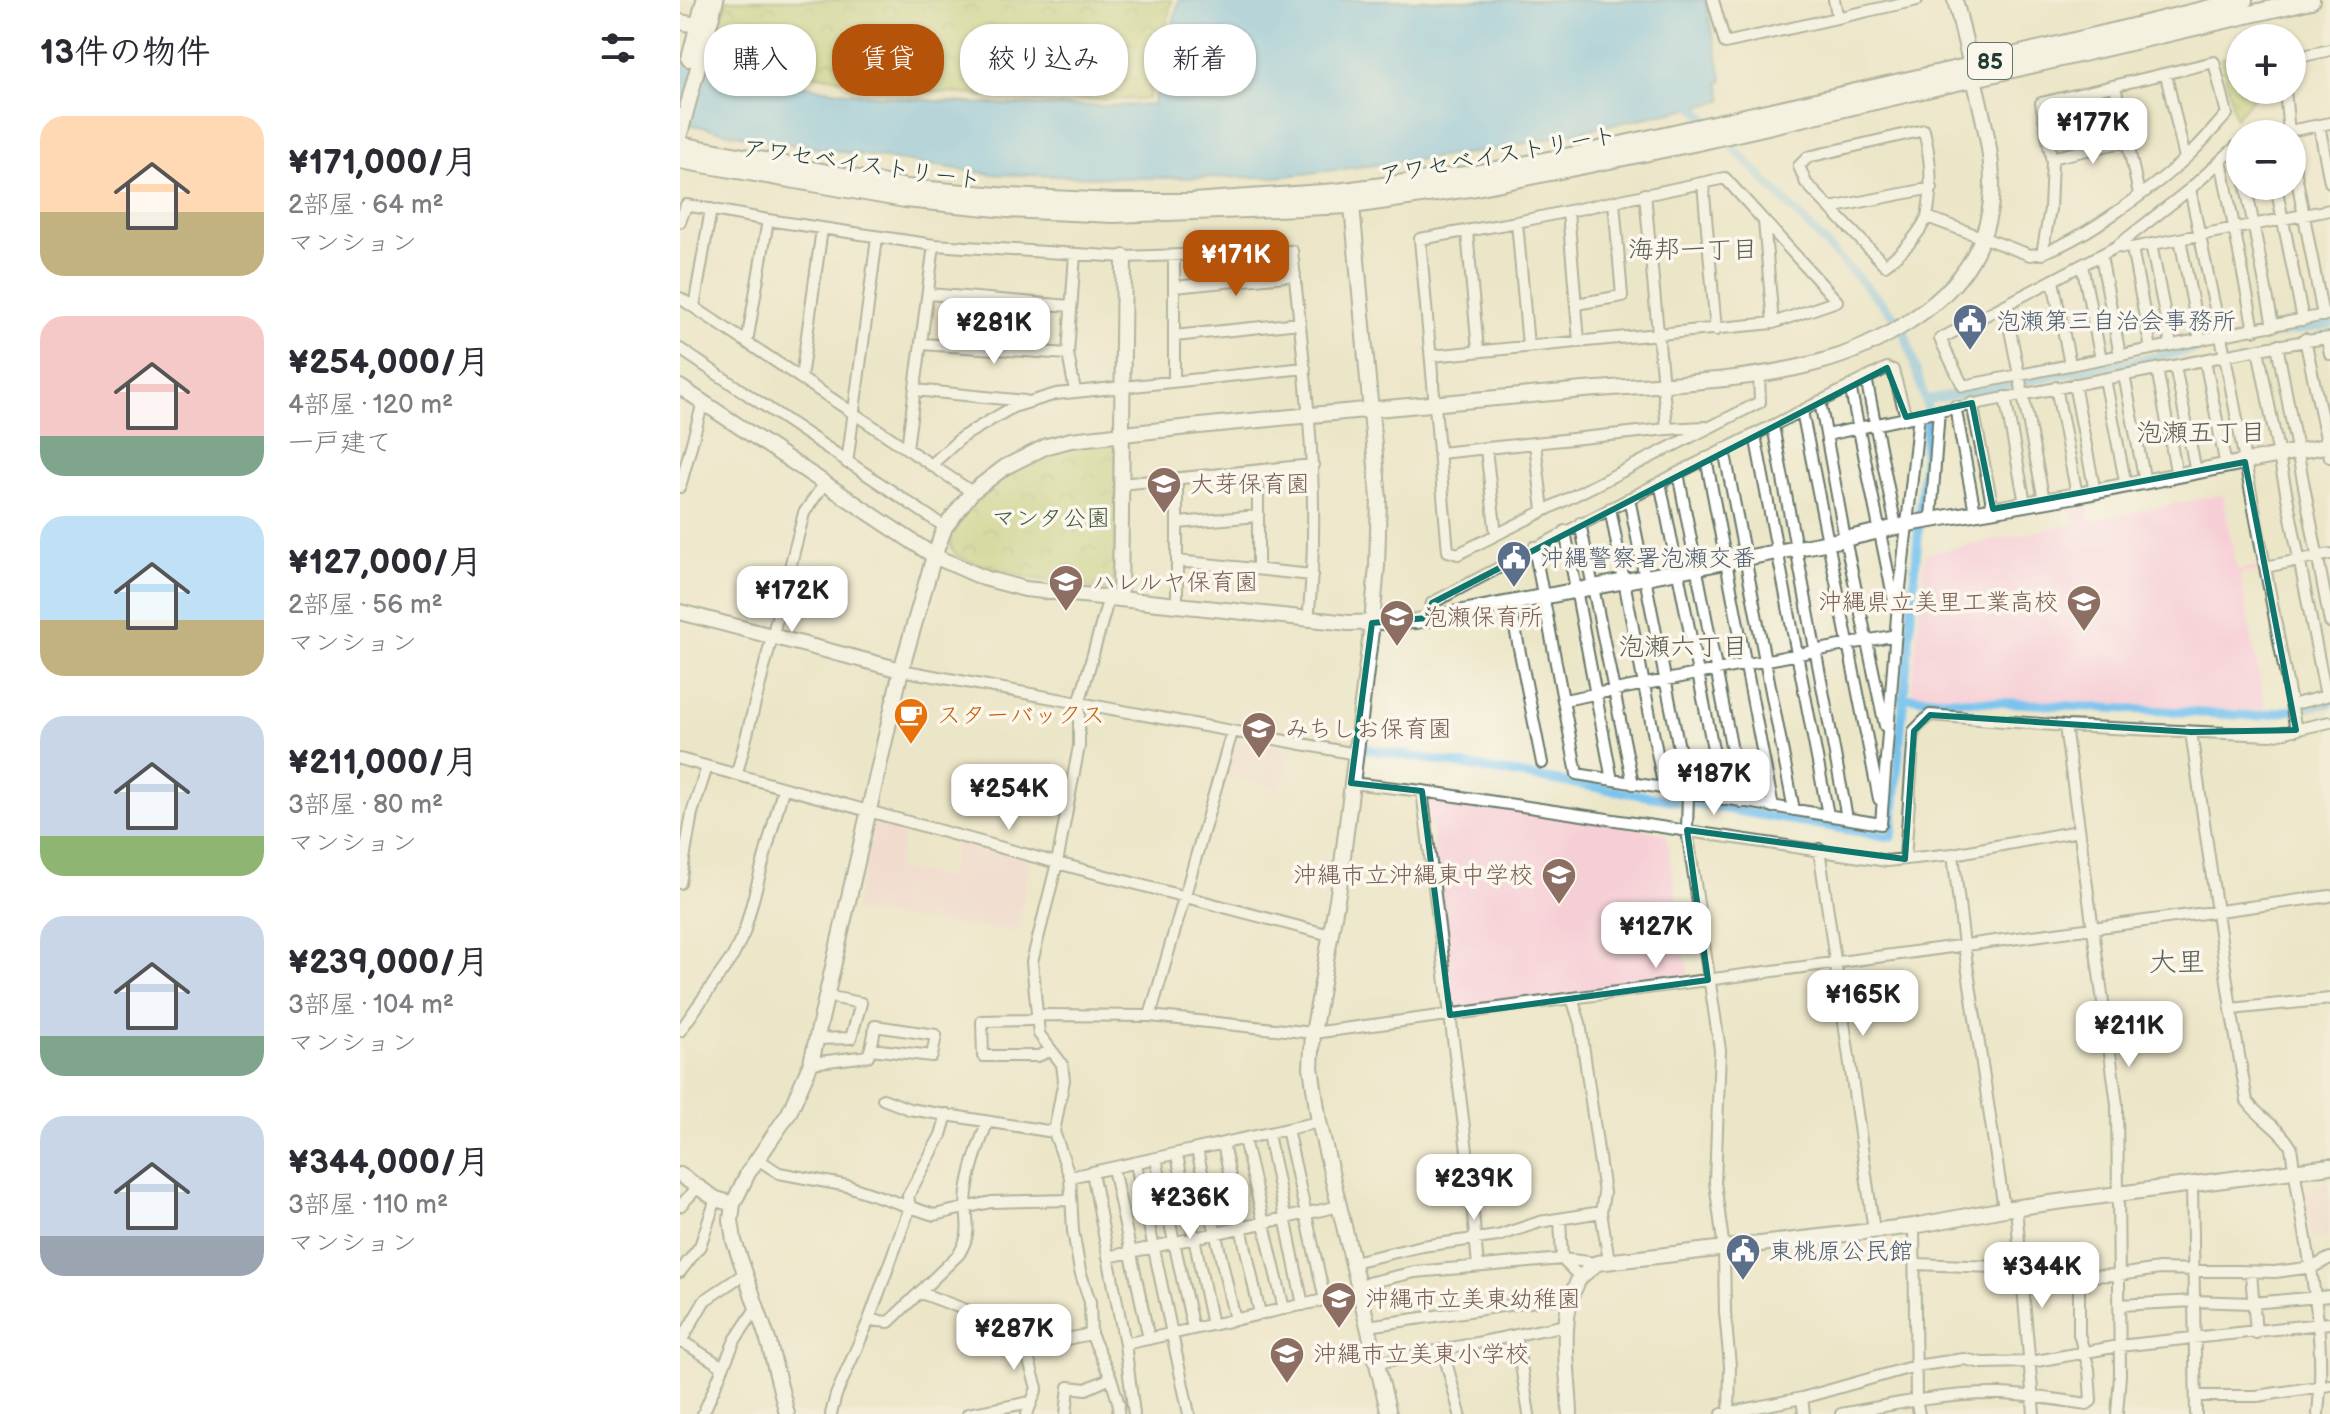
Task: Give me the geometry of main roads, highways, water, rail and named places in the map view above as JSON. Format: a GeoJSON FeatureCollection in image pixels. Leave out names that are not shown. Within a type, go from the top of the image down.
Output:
{"type":"FeatureCollection","features":[{"type":"Feature","properties":{"kind":"main road","name":"アワセベイストリート"},"geometry":{"type":"LineString","coordinates":[[1973,72],[2244,0]]}},
{"type":"Feature","properties":{"kind":"main road","name":"アワセベイストリート"},"geometry":{"type":"LineString","coordinates":[[680,160],[890,196],[1008,209],[1113,214],[1476,187],[1973,72],[2311,0]]}},
{"type":"Feature","properties":{"kind":"main road","name":"アワセベイストリート"},"geometry":{"type":"LineString","coordinates":[[680,145],[907,188],[1009,197],[1114,202],[1351,198]]}},
{"type":"Feature","properties":{"kind":"water"},"geometry":{"type":"Polygon","coordinates":[[[1179,0],[1705,0],[1723,81],[1719,82],[1723,101],[1488,151],[1277,177],[1130,178],[991,174],[762,140],[680,122],[680,62],[704,67],[704,96],[816,96],[816,87],[832,90],[832,96],[1093,106],[1153,105],[1155,96],[1256,96],[1256,24],[1173,24],[1179,0]]]}},
{"type":"Feature","properties":{"kind":"waterway"},"geometry":{"type":"LineString","coordinates":[[1367,749],[1892,837],[1924,465],[1928,412],[1925,400],[1902,324],[1691,103]]}},
{"type":"Feature","properties":{"kind":"waterway"},"geometry":{"type":"LineString","coordinates":[[1925,400],[2330,324]]}},
{"type":"Feature","properties":{"kind":"waterway"},"geometry":{"type":"LineString","coordinates":[[1902,697],[2258,716],[2330,703]]}},
{"type":"Feature","properties":{"kind":"place","name":"泡瀬第三自治会事務所"},"geometry":{"type":"Point","coordinates":[1970,352]}},
{"type":"Feature","properties":{"kind":"place","name":"大芽保育園"},"geometry":{"type":"Point","coordinates":[1164,515]}},
{"type":"Feature","properties":{"kind":"place","name":"沖縄警察署泡瀬交番"},"geometry":{"type":"Point","coordinates":[1514,589]}},
{"type":"Feature","properties":{"kind":"place","name":"ハレルヤ保育園"},"geometry":{"type":"Point","coordinates":[1066,613]}},
{"type":"Feature","properties":{"kind":"place","name":"沖縄県立美里工業高校"},"geometry":{"type":"Point","coordinates":[2084,633]}},
{"type":"Feature","properties":{"kind":"place","name":"泡瀬保育所"},"geometry":{"type":"Point","coordinates":[1397,648]}},
{"type":"Feature","properties":{"kind":"place","name":"スターバックス"},"geometry":{"type":"Point","coordinates":[911,746]}},
{"type":"Feature","properties":{"kind":"place","name":"みちしお保育園"},"geometry":{"type":"Point","coordinates":[1259,760]}},
{"type":"Feature","properties":{"kind":"place","name":"沖縄市立沖縄東中学校"},"geometry":{"type":"Point","coordinates":[1559,906]}},
{"type":"Feature","properties":{"kind":"place","name":"東桃原公民館"},"geometry":{"type":"Point","coordinates":[1743,1282]}},
{"type":"Feature","properties":{"kind":"place","name":"沖縄市立美東幼稚園"},"geometry":{"type":"Point","coordinates":[1339,1330]}},
{"type":"Feature","properties":{"kind":"place","name":"沖縄市立美東小学校"},"geometry":{"type":"Point","coordinates":[1287,1385]}},
{"type":"Feature","properties":{"kind":"district","name":"海邦一丁目"},"geometry":{"type":"Point","coordinates":[1693,249]}},
{"type":"Feature","properties":{"kind":"district","name":"泡瀬五丁目"},"geometry":{"type":"Point","coordinates":[2201,432]}},
{"type":"Feature","properties":{"kind":"district","name":"泡瀬六丁目"},"geometry":{"type":"Point","coordinates":[1683,646]}},
{"type":"Feature","properties":{"kind":"district","name":"大里"},"geometry":{"type":"Point","coordinates":[2177,961]}},
{"type":"Feature","properties":{"kind":"park label","name":"マンタ公園"},"geometry":{"type":"Point","coordinates":[1051,518]}}]}
